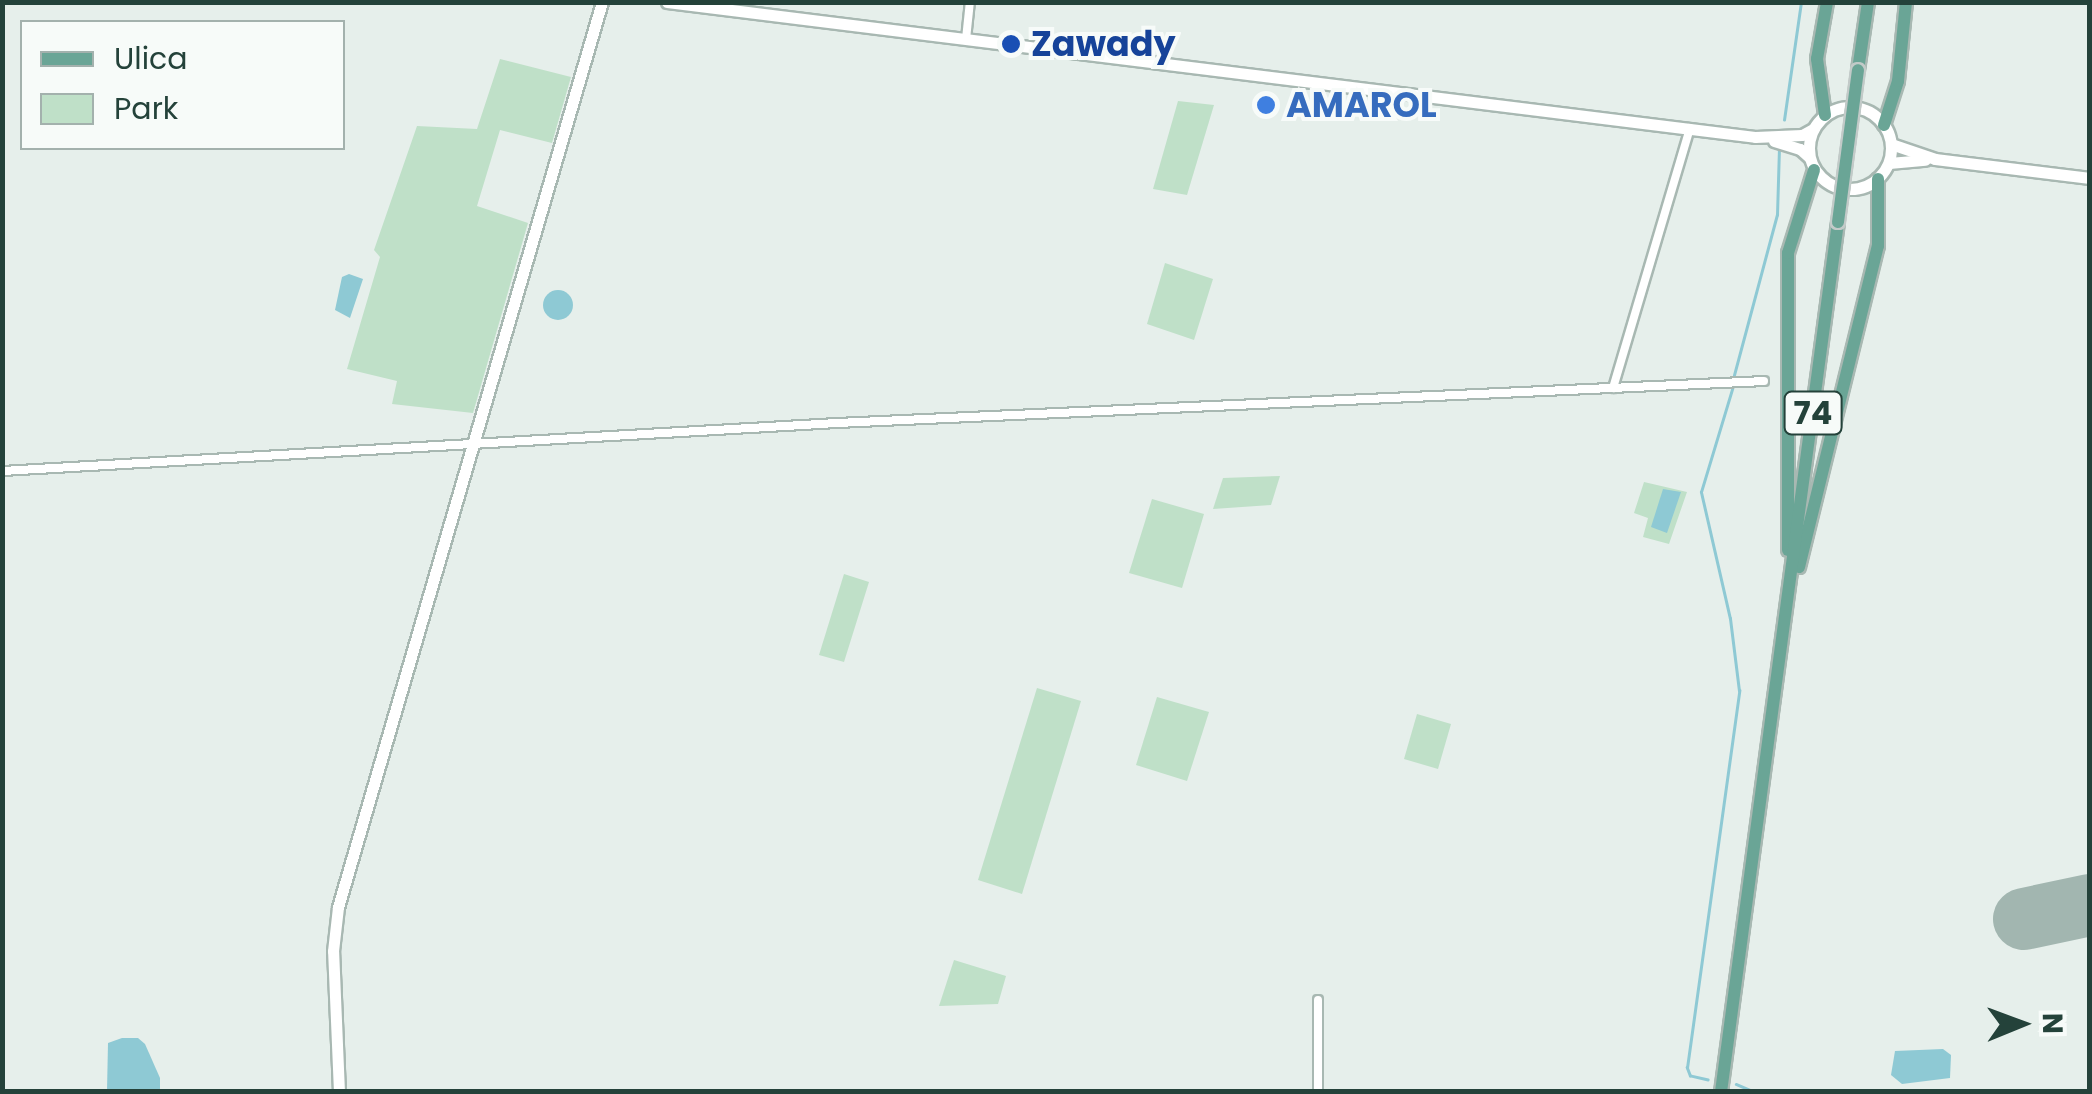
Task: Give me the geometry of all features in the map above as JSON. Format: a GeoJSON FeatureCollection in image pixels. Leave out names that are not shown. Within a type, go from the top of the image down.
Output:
{"type":"FeatureCollection","features":[{"type":"Feature","properties":{"kind":"main road"},"geometry":{"type":"LineString","coordinates":[[339,1092],[335,922],[602,2]]}},
{"type":"Feature","properties":{"kind":"main road"},"geometry":{"type":"LineString","coordinates":[[666,2],[1755,136],[1802,135],[1836,108],[1863,109],[1884,125],[1891,144],[1888,163],[1878,179],[1878,246],[1788,603]]}},
{"type":"Feature","properties":{"kind":"main road"},"geometry":{"type":"LineString","coordinates":[[1825,115],[1816,59],[1827,2]]}},
{"type":"Feature","properties":{"kind":"main road","name":"74"},"geometry":{"type":"LineString","coordinates":[[1721,1092],[1868,2]]}},
{"type":"Feature","properties":{"kind":"main road"},"geometry":{"type":"LineString","coordinates":[[1884,125],[1898,81],[1906,2]]}},
{"type":"Feature","properties":{"kind":"main road"},"geometry":{"type":"LineString","coordinates":[[1788,603],[1788,253],[1812,164],[1813,129]]}},
{"type":"Feature","properties":{"kind":"main road"},"geometry":{"type":"LineString","coordinates":[[1755,136],[1800,149],[1829,184],[1849,190],[1878,179]]}},
{"type":"Feature","properties":{"kind":"main road"},"geometry":{"type":"LineString","coordinates":[[1891,144],[1934,159]]}},
{"type":"Feature","properties":{"kind":"main road"},"geometry":{"type":"LineString","coordinates":[[1888,163],[1934,159],[2090,178]]}},
{"type":"Feature","properties":{"kind":"street"},"geometry":{"type":"LineString","coordinates":[[966,39],[970,2]]}},
{"type":"Feature","properties":{"kind":"street"},"geometry":{"type":"LineString","coordinates":[[1614,388],[1690,128]]}},
{"type":"Feature","properties":{"kind":"street"},"geometry":{"type":"LineString","coordinates":[[2,472],[1156,407],[1764,381]]}},
{"type":"Feature","properties":{"kind":"street"},"geometry":{"type":"LineString","coordinates":[[1318,1000],[1318,1092]]}},
{"type":"Feature","properties":{"kind":"green space"},"geometry":{"type":"Polygon","coordinates":[[[500,59],[571,77],[552,143],[500,130],[477,206],[528,223],[473,413],[392,404],[397,381],[347,369],[380,257],[374,250],[417,126],[477,129],[500,59]]]}},
{"type":"Feature","properties":{"kind":"green space"},"geometry":{"type":"Polygon","coordinates":[[[1178,101],[1214,105],[1187,195],[1153,189],[1178,101]]]}},
{"type":"Feature","properties":{"kind":"green space"},"geometry":{"type":"Polygon","coordinates":[[[1165,263],[1213,279],[1194,340],[1147,324],[1165,263]]]}},
{"type":"Feature","properties":{"kind":"green space"},"geometry":{"type":"Polygon","coordinates":[[[1280,476],[1271,505],[1213,509],[1223,478],[1280,476]]]}},
{"type":"Feature","properties":{"kind":"green space"},"geometry":{"type":"Polygon","coordinates":[[[1644,482],[1687,492],[1669,544],[1643,537],[1648,518],[1634,513],[1644,482]]]}},
{"type":"Feature","properties":{"kind":"green space"},"geometry":{"type":"Polygon","coordinates":[[[1152,499],[1204,514],[1182,588],[1129,573],[1152,499]]]}},
{"type":"Feature","properties":{"kind":"green space"},"geometry":{"type":"Polygon","coordinates":[[[844,574],[869,582],[844,662],[819,655],[844,574]]]}},
{"type":"Feature","properties":{"kind":"green space"},"geometry":{"type":"Polygon","coordinates":[[[1037,688],[1081,701],[1022,894],[978,880],[1037,688]]]}},
{"type":"Feature","properties":{"kind":"green space"},"geometry":{"type":"Polygon","coordinates":[[[1157,697],[1209,712],[1187,781],[1136,765],[1157,697]]]}},
{"type":"Feature","properties":{"kind":"green space"},"geometry":{"type":"Polygon","coordinates":[[[1417,714],[1451,724],[1438,769],[1404,759],[1417,714]]]}},
{"type":"Feature","properties":{"kind":"green space"},"geometry":{"type":"Polygon","coordinates":[[[954,960],[1006,976],[998,1004],[939,1006],[954,960]]]}},
{"type":"Feature","properties":{"kind":"water"},"geometry":{"type":"Polygon","coordinates":[[[349,274],[363,279],[350,318],[335,310],[342,277],[349,274]]]}},
{"type":"Feature","properties":{"kind":"water"},"geometry":{"type":"Polygon","coordinates":[[[558,290],[572,299],[573,305],[564,319],[558,320],[544,311],[543,305],[552,291],[558,290]]]}},
{"type":"Feature","properties":{"kind":"water"},"geometry":{"type":"Polygon","coordinates":[[[1663,489],[1681,492],[1667,533],[1651,527],[1663,489]]]}},
{"type":"Feature","properties":{"kind":"water"},"geometry":{"type":"Polygon","coordinates":[[[138,1038],[145,1044],[160,1078],[160,1091],[107,1091],[108,1043],[138,1038]]]}},
{"type":"Feature","properties":{"kind":"water"},"geometry":{"type":"Polygon","coordinates":[[[1943,1049],[1951,1055],[1950,1078],[1902,1084],[1891,1075],[1895,1051],[1943,1049]]]}},
{"type":"Feature","properties":{"kind":"waterway"},"geometry":{"type":"LineString","coordinates":[[1784,120],[1801,2]]}},
{"type":"Feature","properties":{"kind":"waterway"},"geometry":{"type":"LineString","coordinates":[[1734,375],[1777,215],[1779,149]]}},
{"type":"Feature","properties":{"kind":"waterway"},"geometry":{"type":"LineString","coordinates":[[1708,1080],[1690,1076],[1687,1068],[1739,691],[1730,619],[1701,492],[1733,386]]}},
{"type":"Feature","properties":{"kind":"waterway"},"geometry":{"type":"LineString","coordinates":[[1736,1084],[1755,1092]]}},
{"type":"Feature","properties":{"kind":"runway"},"geometry":{"type":"LineString","coordinates":[[2024,919],[2090,905]]}},
{"type":"Feature","properties":{"kind":"place","name":"Zawady"},"geometry":{"type":"Point","coordinates":[1011,44]}},
{"type":"Feature","properties":{"kind":"place","name":"AMAROL"},"geometry":{"type":"Point","coordinates":[1266,105]}}]}
